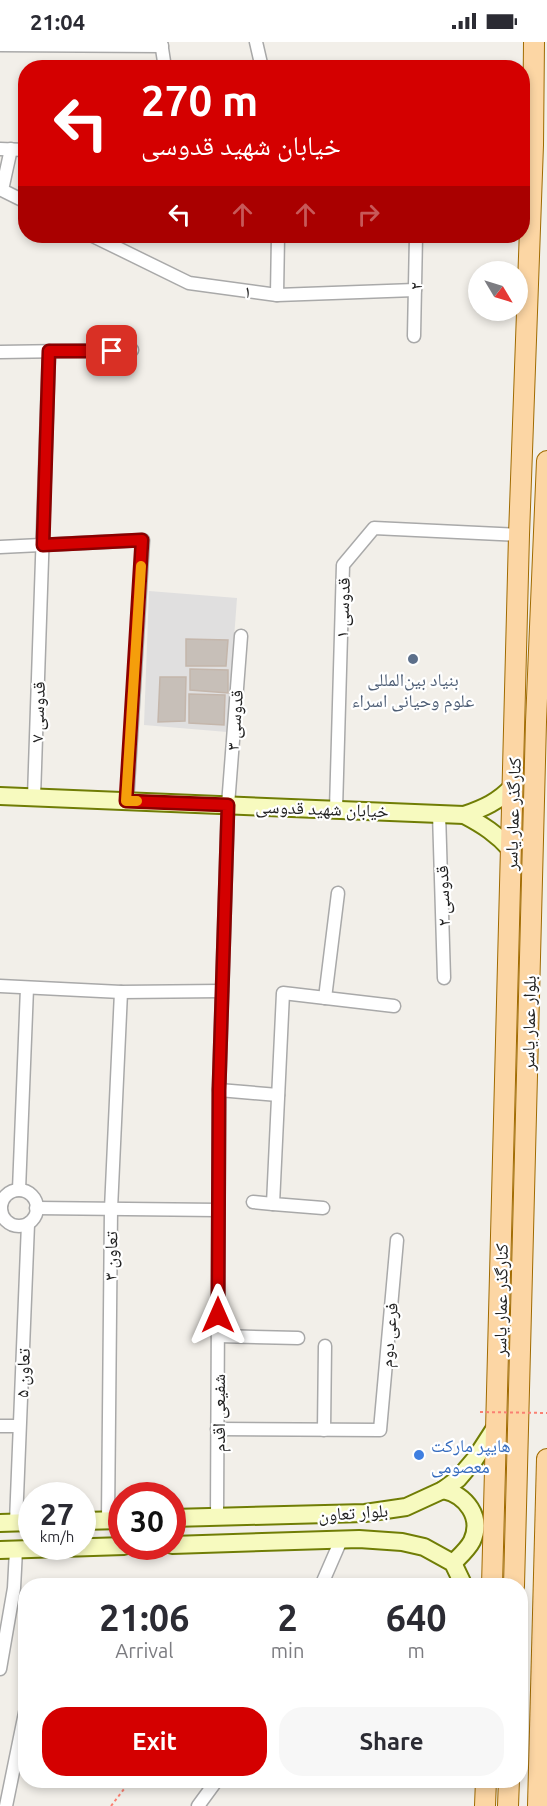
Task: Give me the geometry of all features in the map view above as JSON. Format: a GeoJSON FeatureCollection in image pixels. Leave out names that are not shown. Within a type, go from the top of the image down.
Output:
{"type":"FeatureCollection","features":[{"type":"Feature","properties":{"kind":"main road","name":"کنارگذر عمار یاسر"},"geometry":{"type":"LineString","coordinates":[[530,111],[534,42]]}},
{"type":"Feature","properties":{"kind":"main road","name":"کنارگذر عمار یاسر"},"geometry":{"type":"LineString","coordinates":[[492,1578],[526,243]]}},
{"type":"Feature","properties":{"kind":"main road","name":"بلوار عمار یاسر"},"geometry":{"type":"LineString","coordinates":[[514,1578],[536,722],[547,461]]}},
{"type":"Feature","properties":{"kind":"main road"},"geometry":{"type":"LineString","coordinates":[[517,625],[544,534]]}},
{"type":"Feature","properties":{"kind":"main road"},"geometry":{"type":"LineString","coordinates":[[464,815],[501,799],[513,786]]}},
{"type":"Feature","properties":{"kind":"main road","name":"خیابان شهید قدوسی"},"geometry":{"type":"LineString","coordinates":[[0,796],[464,815]]}},
{"type":"Feature","properties":{"kind":"main road"},"geometry":{"type":"LineString","coordinates":[[464,815],[500,837],[511,850]]}},
{"type":"Feature","properties":{"kind":"main road","name":"بلوار تعاون"},"geometry":{"type":"LineString","coordinates":[[186,1518],[365,1513],[406,1507],[443,1490],[458,1479],[475,1459],[497,1425]]}},
{"type":"Feature","properties":{"kind":"main road"},"geometry":{"type":"LineString","coordinates":[[538,1806],[547,1459]]}},
{"type":"Feature","properties":{"kind":"main road"},"geometry":{"type":"LineString","coordinates":[[443,1490],[452,1492],[468,1504],[475,1522],[472,1541],[453,1563],[460,1578]]}},
{"type":"Feature","properties":{"kind":"main road"},"geometry":{"type":"LineString","coordinates":[[16,1522],[8,1550],[108,1547]]}},
{"type":"Feature","properties":{"kind":"main road","name":"بلوار تعاون"},"geometry":{"type":"LineString","coordinates":[[186,1545],[341,1540],[402,1542],[424,1547],[453,1563]]}},
{"type":"Feature","properties":{"kind":"main road"},"geometry":{"type":"LineString","coordinates":[[485,1806],[486,1788]]}},
{"type":"Feature","properties":{"kind":"main road"},"geometry":{"type":"LineString","coordinates":[[508,1788],[508,1806]]}},
{"type":"Feature","properties":{"kind":"street"},"geometry":{"type":"LineString","coordinates":[[256,42],[260,60]]}},
{"type":"Feature","properties":{"kind":"street"},"geometry":{"type":"LineString","coordinates":[[0,45],[161,44],[164,60]]}},
{"type":"Feature","properties":{"kind":"street"},"geometry":{"type":"LineString","coordinates":[[5,149],[2,190],[18,198]]}},
{"type":"Feature","properties":{"kind":"street","name":"۱"},"geometry":{"type":"LineString","coordinates":[[107,243],[189,283],[277,295],[415,290]]}},
{"type":"Feature","properties":{"kind":"street"},"geometry":{"type":"LineString","coordinates":[[277,295],[278,243]]}},
{"type":"Feature","properties":{"kind":"street","name":"۲"},"geometry":{"type":"LineString","coordinates":[[414,336],[416,243]]}},
{"type":"Feature","properties":{"kind":"street"},"geometry":{"type":"LineString","coordinates":[[0,352],[132,350]]}},
{"type":"Feature","properties":{"kind":"street","name":"قدوسی ۷"},"geometry":{"type":"LineString","coordinates":[[34,797],[49,351]]}},
{"type":"Feature","properties":{"kind":"street","name":"قدوسی ۱"},"geometry":{"type":"LineString","coordinates":[[336,809],[343,565],[374,528],[519,535]]}},
{"type":"Feature","properties":{"kind":"street"},"geometry":{"type":"LineString","coordinates":[[0,547],[142,540],[126,801]]}},
{"type":"Feature","properties":{"kind":"street","name":"قدوسی ۳"},"geometry":{"type":"LineString","coordinates":[[228,805],[240,636]]}},
{"type":"Feature","properties":{"kind":"street","name":"شفیعی اقدم"},"geometry":{"type":"LineString","coordinates":[[217,1517],[219,1090],[228,805]]}},
{"type":"Feature","properties":{"kind":"street","name":"قدوسی ۲"},"geometry":{"type":"LineString","coordinates":[[439,813],[444,978]]}},
{"type":"Feature","properties":{"kind":"street"},"geometry":{"type":"LineString","coordinates":[[326,998],[338,893]]}},
{"type":"Feature","properties":{"kind":"street"},"geometry":{"type":"LineString","coordinates":[[0,986],[121,992],[222,991]]}},
{"type":"Feature","properties":{"kind":"street"},"geometry":{"type":"LineString","coordinates":[[19,1190],[27,988]]}},
{"type":"Feature","properties":{"kind":"street","name":"تعاون ۳"},"geometry":{"type":"LineString","coordinates":[[115,1482],[111,1209],[121,992]]}},
{"type":"Feature","properties":{"kind":"street"},"geometry":{"type":"LineString","coordinates":[[273,1204],[283,993],[393,1006]]}},
{"type":"Feature","properties":{"kind":"street"},"geometry":{"type":"LineString","coordinates":[[219,1090],[279,1095]]}},
{"type":"Feature","properties":{"kind":"street"},"geometry":{"type":"LineString","coordinates":[[25,1190],[37,1203],[36,1209],[36,1215],[28,1224],[16,1226],[10,1224],[2,1215],[1,1203],[8,1193],[25,1190]]}},
{"type":"Feature","properties":{"kind":"street"},"geometry":{"type":"LineString","coordinates":[[253,1202],[322,1208]]}},
{"type":"Feature","properties":{"kind":"street"},"geometry":{"type":"LineString","coordinates":[[36,1209],[218,1210]]}},
{"type":"Feature","properties":{"kind":"street","name":"تعاون ۵"},"geometry":{"type":"LineString","coordinates":[[16,1522],[28,1224]]}},
{"type":"Feature","properties":{"kind":"street","name":"فرعی دوم"},"geometry":{"type":"LineString","coordinates":[[324,1430],[380,1430],[397,1240]]}},
{"type":"Feature","properties":{"kind":"street"},"geometry":{"type":"LineString","coordinates":[[218,1336],[298,1338]]}},
{"type":"Feature","properties":{"kind":"street"},"geometry":{"type":"LineString","coordinates":[[218,1429],[324,1430],[325,1346]]}},
{"type":"Feature","properties":{"kind":"street"},"geometry":{"type":"LineString","coordinates":[[0,1426],[19,1426]]}},
{"type":"Feature","properties":{"kind":"street"},"geometry":{"type":"LineString","coordinates":[[324,1578],[341,1540]]}},
{"type":"Feature","properties":{"kind":"street"},"geometry":{"type":"LineString","coordinates":[[0,1669],[15,1588],[8,1550]]}},
{"type":"Feature","properties":{"kind":"street"},"geometry":{"type":"LineString","coordinates":[[6,1806],[18,1747]]}},
{"type":"Feature","properties":{"kind":"street"},"geometry":{"type":"LineString","coordinates":[[198,1806],[211,1788]]}},
{"type":"Feature","properties":{"kind":"path"},"geometry":{"type":"LineString","coordinates":[[480,1412],[547,1413]]}},
{"type":"Feature","properties":{"kind":"path"},"geometry":{"type":"LineString","coordinates":[[111,1806],[125,1788]]}},
{"type":"Feature","properties":{"kind":"shaded area"},"geometry":{"type":"Polygon","coordinates":[[[149,591],[237,598],[227,732],[144,725],[149,591]]]}},
{"type":"Feature","properties":{"kind":"building"},"geometry":{"type":"Polygon","coordinates":[[[186,639],[228,640],[226,666],[186,666],[186,639]]]}},
{"type":"Feature","properties":{"kind":"building"},"geometry":{"type":"Polygon","coordinates":[[[190,669],[228,670],[228,693],[190,690],[190,669]]]}},
{"type":"Feature","properties":{"kind":"building"},"geometry":{"type":"Polygon","coordinates":[[[160,677],[186,677],[185,721],[158,722],[160,677]]]}},
{"type":"Feature","properties":{"kind":"building"},"geometry":{"type":"Polygon","coordinates":[[[189,694],[225,695],[224,725],[189,723],[189,694]]]}},
{"type":"Feature","properties":{"kind":"slow traffic"},"geometry":{"type":"LineString","coordinates":[[137,801],[126,801],[141,566]]}},
{"type":"Feature","properties":{"kind":"place","name":"بنیاد بین‌المللی علوم وحیانی اسراء"},"geometry":{"type":"Point","coordinates":[413,659]}},
{"type":"Feature","properties":{"kind":"place","name":"هایپر مارکت معصومی"},"geometry":{"type":"Point","coordinates":[419,1455]}},
{"type":"Feature","properties":{"kind":"route"},"geometry":{"type":"LineString","coordinates":[[112,351],[49,351],[43,545],[142,540],[126,801],[228,805],[219,1090],[218,1315]]}}]}
